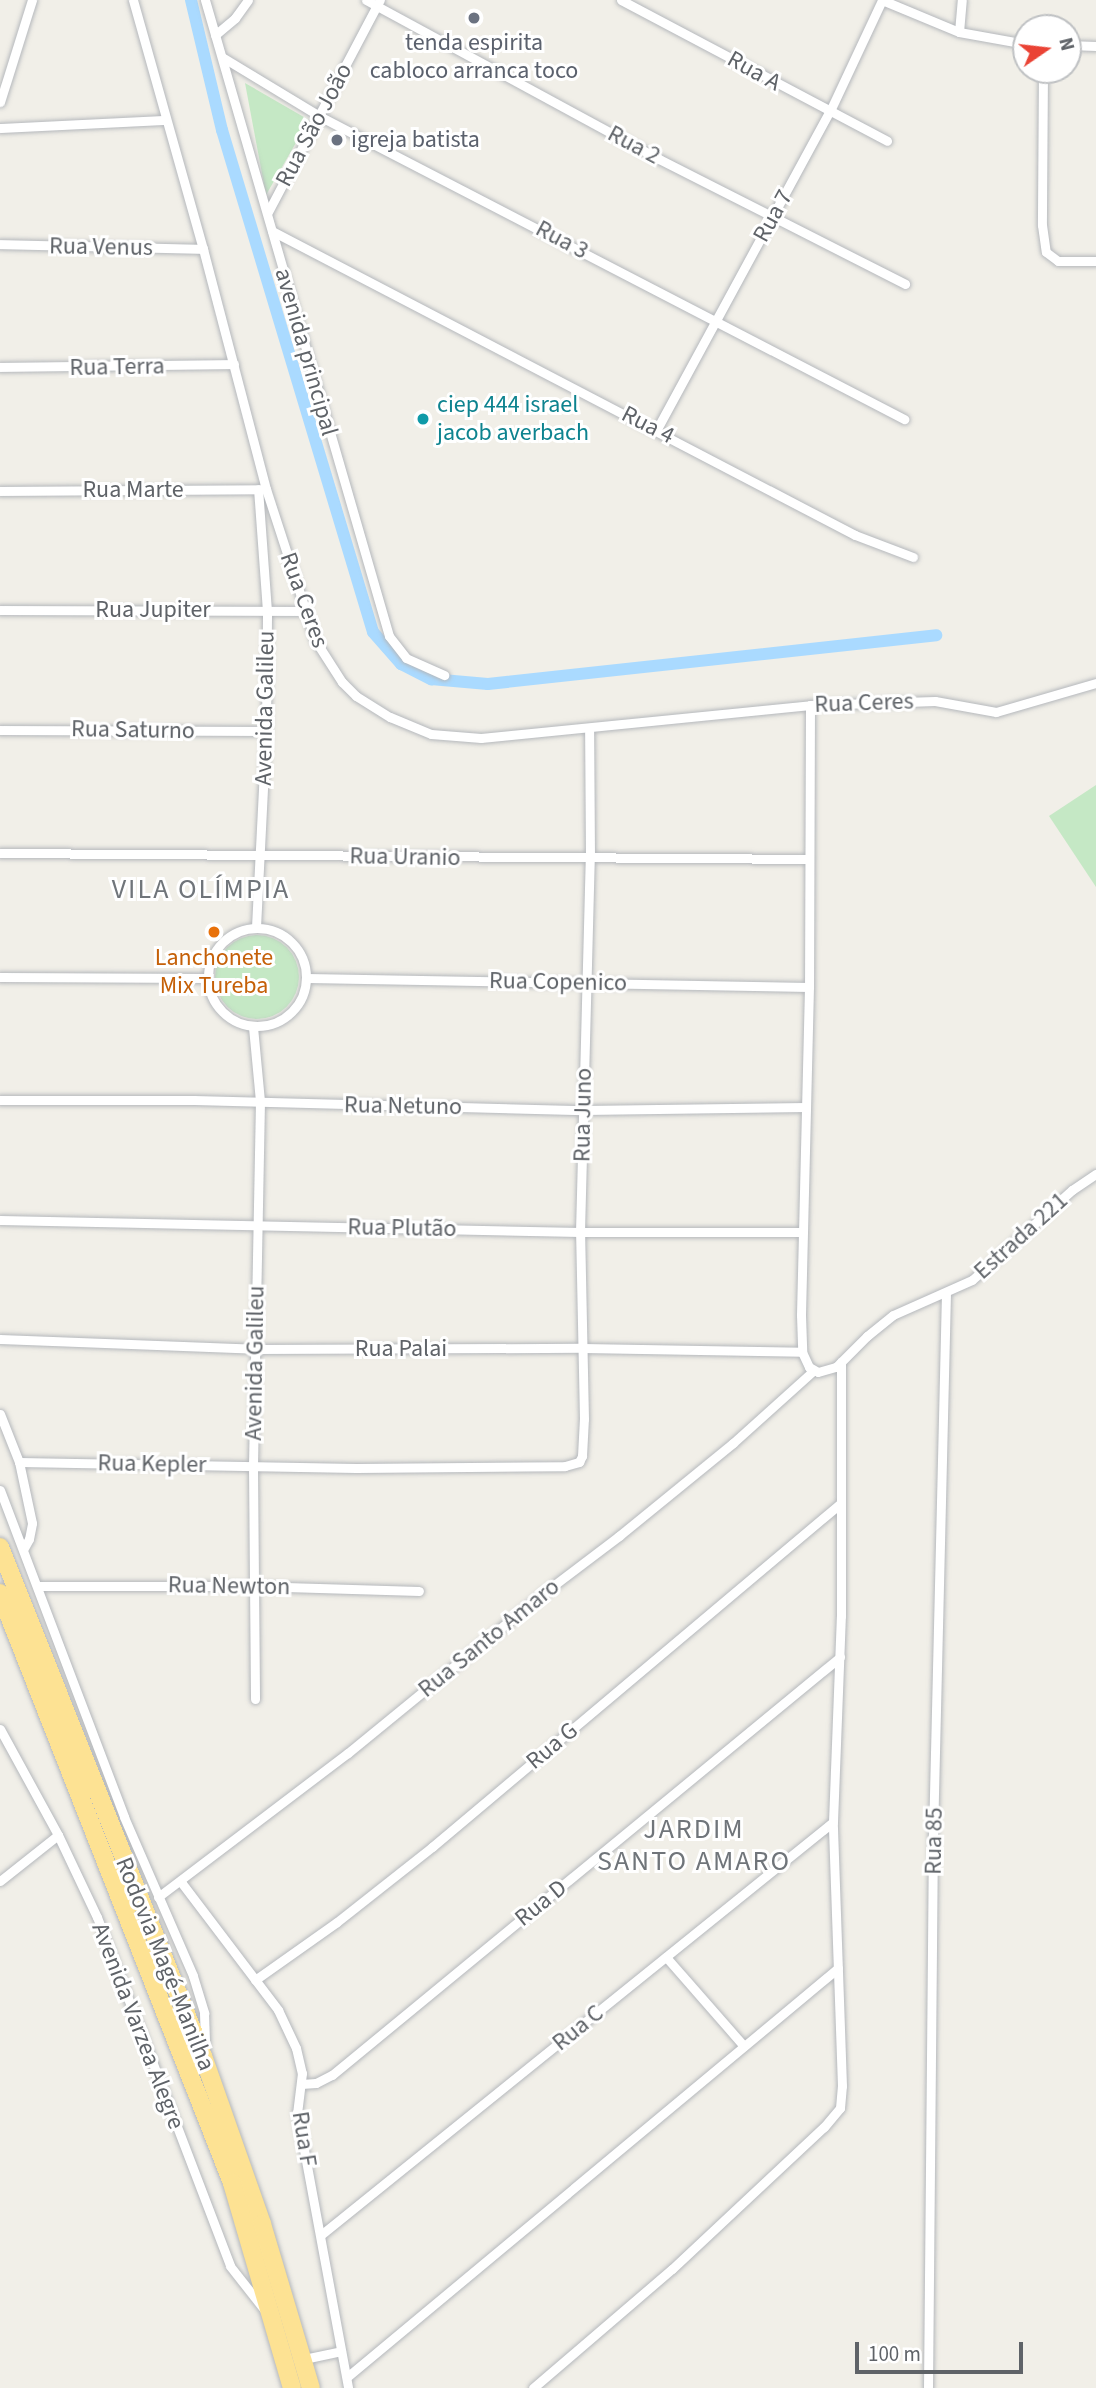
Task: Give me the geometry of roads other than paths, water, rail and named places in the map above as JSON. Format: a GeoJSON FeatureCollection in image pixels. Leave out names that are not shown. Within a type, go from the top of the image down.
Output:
{"type":"FeatureCollection","features":[{"type":"Feature","properties":{"kind":"highway","name":"Rodovia Magé-Manilha"},"geometry":{"type":"LineString","coordinates":[[0,1547],[203,2056],[255,2201],[312,2388]]}},
{"type":"Feature","properties":{"kind":"highway","name":"Rodovia Magé-Manilha"},"geometry":{"type":"LineString","coordinates":[[0,1593],[227,2171],[275,2321],[292,2388]]}},
{"type":"Feature","properties":{"kind":"street"},"geometry":{"type":"LineString","coordinates":[[0,102],[32,0]]}},
{"type":"Feature","properties":{"kind":"street","name":"Rua Ceres"},"geometry":{"type":"LineString","coordinates":[[132,0],[234,364],[262,489],[315,640],[342,682],[356,696],[431,734],[456,738],[515,736],[810,705],[935,701],[1003,711],[1096,683]]}},
{"type":"Feature","properties":{"kind":"street","name":"avenida principal"},"geometry":{"type":"LineString","coordinates":[[205,0],[389,636],[406,658],[444,675]]}},
{"type":"Feature","properties":{"kind":"street"},"geometry":{"type":"LineString","coordinates":[[215,35],[230,23],[248,0]]}},
{"type":"Feature","properties":{"kind":"street","name":"Rua 2"},"geometry":{"type":"LineString","coordinates":[[366,0],[378,3],[623,139],[905,284]]}},
{"type":"Feature","properties":{"kind":"street","name":"Rua A"},"geometry":{"type":"LineString","coordinates":[[621,0],[887,141]]}},
{"type":"Feature","properties":{"kind":"street"},"geometry":{"type":"LineString","coordinates":[[882,0],[959,32],[1012,41]]}},
{"type":"Feature","properties":{"kind":"street","name":"Rua 7"},"geometry":{"type":"LineString","coordinates":[[657,429],[830,111],[882,0]]}},
{"type":"Feature","properties":{"kind":"street"},"geometry":{"type":"LineString","coordinates":[[959,32],[962,0]]}},
{"type":"Feature","properties":{"kind":"street","name":"Rua São João"},"geometry":{"type":"LineString","coordinates":[[268,212],[321,117],[378,3]]}},
{"type":"Feature","properties":{"kind":"street","name":"Rua 3"},"geometry":{"type":"LineString","coordinates":[[222,57],[321,117],[531,224],[714,323],[904,419]]}},
{"type":"Feature","properties":{"kind":"street"},"geometry":{"type":"LineString","coordinates":[[1043,84],[1042,225],[1046,252],[1052,258],[1068,262],[1096,261]]}},
{"type":"Feature","properties":{"kind":"street"},"geometry":{"type":"LineString","coordinates":[[0,128],[164,120]]}},
{"type":"Feature","properties":{"kind":"street","name":"Rua 4"},"geometry":{"type":"LineString","coordinates":[[272,230],[657,429],[855,535],[913,557]]}},
{"type":"Feature","properties":{"kind":"street","name":"Rua Venus"},"geometry":{"type":"LineString","coordinates":[[0,244],[203,249]]}},
{"type":"Feature","properties":{"kind":"street","name":"Rua Terra"},"geometry":{"type":"LineString","coordinates":[[0,367],[234,364]]}},
{"type":"Feature","properties":{"kind":"street","name":"Rua Marte"},"geometry":{"type":"LineString","coordinates":[[0,491],[262,489]]}},
{"type":"Feature","properties":{"kind":"street","name":"Avenida Galileu"},"geometry":{"type":"LineString","coordinates":[[256,927],[266,731],[267,611],[262,489]]}},
{"type":"Feature","properties":{"kind":"street","name":"Rua Jupiter"},"geometry":{"type":"LineString","coordinates":[[0,610],[306,611]]}},
{"type":"Feature","properties":{"kind":"street"},"geometry":{"type":"LineString","coordinates":[[810,705],[809,988],[802,1352],[813,1371],[831,1369],[841,1363]]}},
{"type":"Feature","properties":{"kind":"street","name":"Rua Juno"},"geometry":{"type":"LineString","coordinates":[[542,1466],[573,1465],[582,1456],[580,1232],[590,857],[589,729]]}},
{"type":"Feature","properties":{"kind":"street","name":"Rua Saturno"},"geometry":{"type":"LineString","coordinates":[[0,730],[266,731]]}},
{"type":"Feature","properties":{"kind":"street","name":"Rua Uranio"},"geometry":{"type":"LineString","coordinates":[[0,853],[810,859]]}},
{"type":"Feature","properties":{"kind":"street"},"geometry":{"type":"LineString","coordinates":[[256,927],[273,930],[289,940],[298,951],[306,978],[305,992],[294,1011],[276,1024],[253,1027],[221,1012],[209,990],[208,978],[211,959],[221,943],[237,932],[256,927]]}},
{"type":"Feature","properties":{"kind":"street"},"geometry":{"type":"LineString","coordinates":[[0,976],[208,978]]}},
{"type":"Feature","properties":{"kind":"street","name":"Rua Copenico"},"geometry":{"type":"LineString","coordinates":[[306,978],[586,981],[809,988]]}},
{"type":"Feature","properties":{"kind":"street","name":"Avenida Galileu"},"geometry":{"type":"LineString","coordinates":[[253,1027],[260,1101],[252,1586],[255,1699]]}},
{"type":"Feature","properties":{"kind":"street","name":"Rua Netuno"},"geometry":{"type":"LineString","coordinates":[[0,1100],[260,1101],[584,1110],[806,1107]]}},
{"type":"Feature","properties":{"kind":"street","name":"Estrada 221"},"geometry":{"type":"LineString","coordinates":[[841,1363],[867,1336],[893,1315],[946,1293],[981,1274],[1072,1190],[1096,1174]]}},
{"type":"Feature","properties":{"kind":"street","name":"Rua Plutão"},"geometry":{"type":"LineString","coordinates":[[0,1220],[580,1232],[803,1232]]}},
{"type":"Feature","properties":{"kind":"street","name":"Rua 85"},"geometry":{"type":"LineString","coordinates":[[928,2388],[933,1836],[946,1293]]}},
{"type":"Feature","properties":{"kind":"street","name":"Rua Palai"},"geometry":{"type":"LineString","coordinates":[[0,1339],[255,1349],[583,1348],[802,1352]]}},
{"type":"Feature","properties":{"kind":"street"},"geometry":{"type":"LineString","coordinates":[[533,2388],[672,2269],[833,2118],[842,2096],[833,1822],[840,1657],[841,1363]]}},
{"type":"Feature","properties":{"kind":"street","name":"Rua Santo Amaro"},"geometry":{"type":"LineString","coordinates":[[158,1897],[181,1882],[619,1536],[733,1443],[813,1371]]}},
{"type":"Feature","properties":{"kind":"street"},"geometry":{"type":"LineString","coordinates":[[0,1414],[19,1462],[32,1523],[30,1539],[24,1548]]}},
{"type":"Feature","properties":{"kind":"street","name":"Rua Kepler"},"geometry":{"type":"LineString","coordinates":[[19,1462],[253,1467],[542,1466]]}},
{"type":"Feature","properties":{"kind":"street"},"geometry":{"type":"LineString","coordinates":[[0,1490],[39,1586],[124,1817],[202,2002],[206,2032],[203,2056]]}},
{"type":"Feature","properties":{"kind":"street","name":"Rua G"},"geometry":{"type":"LineString","coordinates":[[255,1980],[337,1922],[432,1847],[841,1503]]}},
{"type":"Feature","properties":{"kind":"street","name":"Rua Newton"},"geometry":{"type":"LineString","coordinates":[[39,1586],[252,1586],[419,1591]]}},
{"type":"Feature","properties":{"kind":"street","name":"Rua D"},"geometry":{"type":"LineString","coordinates":[[301,2084],[316,2083],[332,2075],[840,1657]]}},
{"type":"Feature","properties":{"kind":"street","name":"Avenida Varzea Alegre"},"geometry":{"type":"LineString","coordinates":[[0,1729],[58,1835],[97,1917],[225,2255],[245,2287],[275,2321]]}},
{"type":"Feature","properties":{"kind":"street","name":"Rua C"},"geometry":{"type":"LineString","coordinates":[[322,2234],[833,1822]]}},
{"type":"Feature","properties":{"kind":"street"},"geometry":{"type":"LineString","coordinates":[[0,1881],[58,1835]]}},
{"type":"Feature","properties":{"kind":"street","name":"Rua F"},"geometry":{"type":"LineString","coordinates":[[181,1882],[255,1980],[287,2028],[300,2064],[298,2112],[348,2388]]}},
{"type":"Feature","properties":{"kind":"street"},"geometry":{"type":"LineString","coordinates":[[666,1957],[744,2046]]}},
{"type":"Feature","properties":{"kind":"street"},"geometry":{"type":"LineString","coordinates":[[347,2377],[838,1968]]}},
{"type":"Feature","properties":{"kind":"street"},"geometry":{"type":"LineString","coordinates":[[304,2359],[341,2351]]}},
{"type":"Feature","properties":{"kind":"waterway"},"geometry":{"type":"LineString","coordinates":[[191,0],[222,130],[373,632],[401,664],[431,679],[488,684],[936,635]]}},
{"type":"Feature","properties":{"kind":"place","name":"tenda espirita cabloco arranca toco"},"geometry":{"type":"Point","coordinates":[474,18]}},
{"type":"Feature","properties":{"kind":"place","name":"igreja batista"},"geometry":{"type":"Point","coordinates":[337,140]}},
{"type":"Feature","properties":{"kind":"place","name":"ciep 444 israel jacob averbach"},"geometry":{"type":"Point","coordinates":[423,419]}},
{"type":"Feature","properties":{"kind":"place","name":"Lanchonete Mix Tureba"},"geometry":{"type":"Point","coordinates":[214,932]}},
{"type":"Feature","properties":{"kind":"district","name":"VILA OLÍMPIA"},"geometry":{"type":"Point","coordinates":[201,889]}},
{"type":"Feature","properties":{"kind":"district","name":"JARDIM SANTO AMARO"},"geometry":{"type":"Point","coordinates":[694,1845]}}]}
